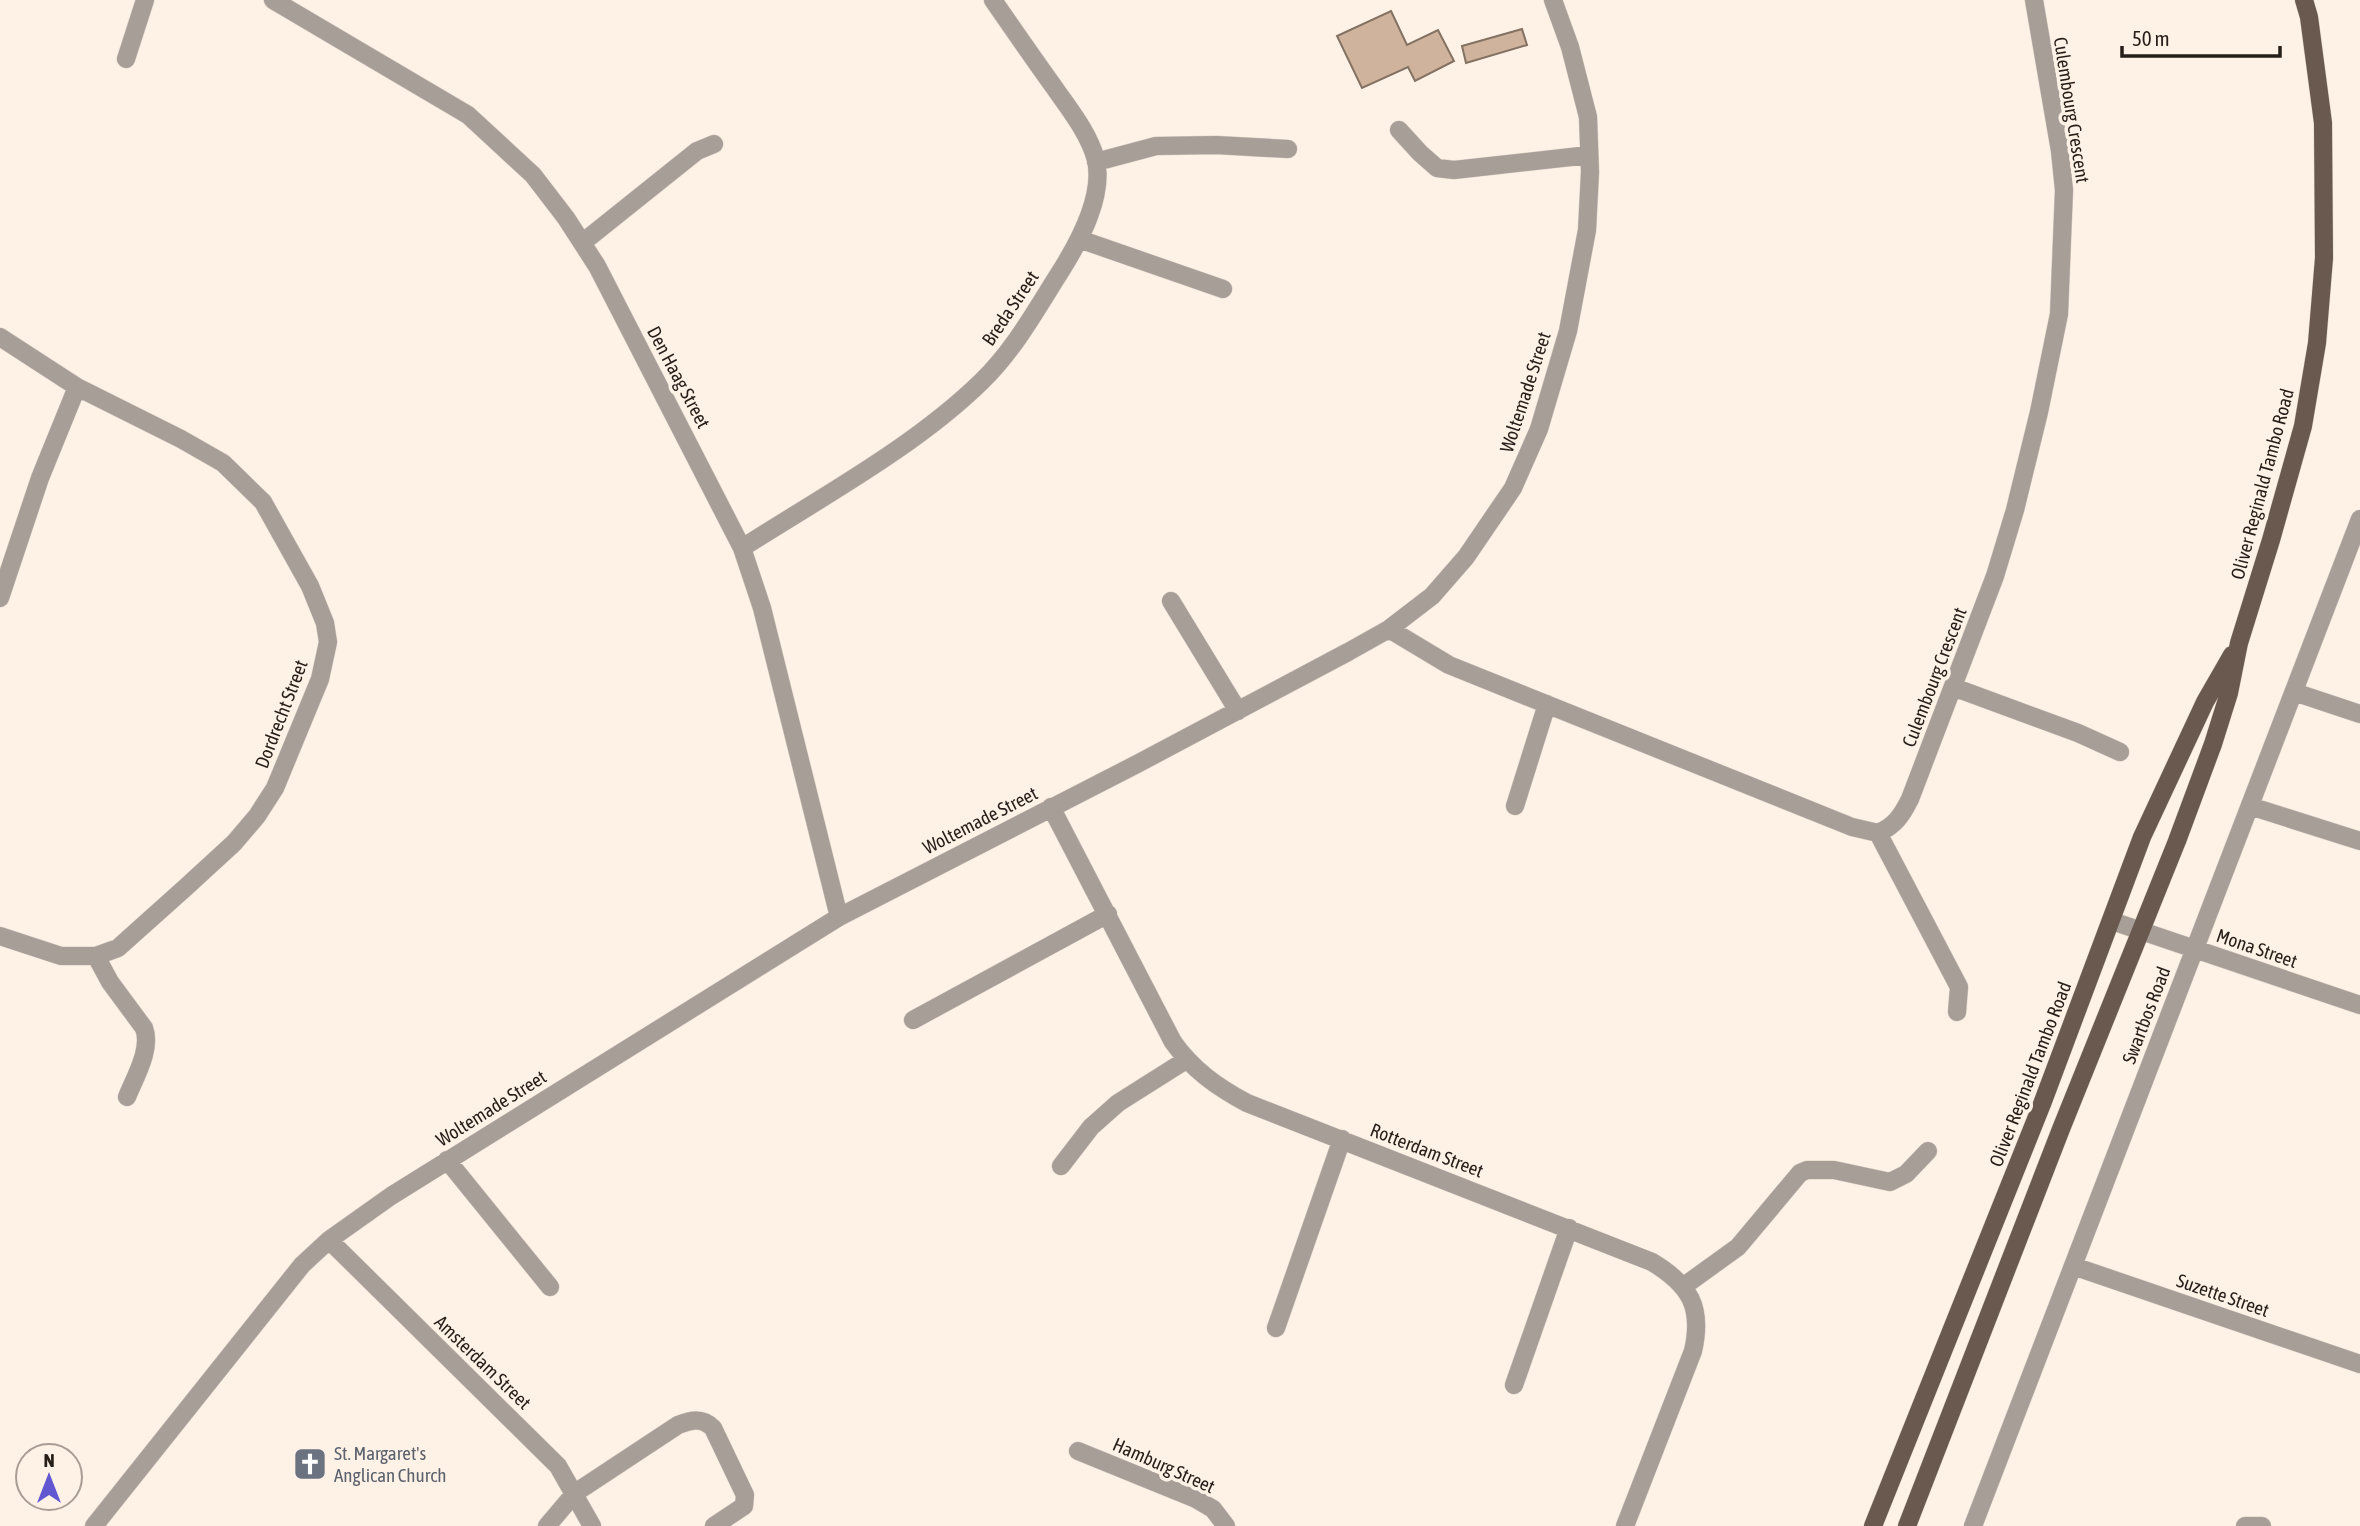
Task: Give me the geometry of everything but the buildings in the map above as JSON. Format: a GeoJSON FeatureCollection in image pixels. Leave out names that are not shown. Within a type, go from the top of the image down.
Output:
{"type":"FeatureCollection","features":[{"type":"Feature","properties":{"kind":"main road","name":"Oliver Reginald Tambo Road"},"geometry":{"type":"LineString","coordinates":[[1907,1526],[2213,744],[2229,693],[2239,643],[2303,426],[2317,343],[2324,258],[2323,123],[2309,17],[2304,0]]}},
{"type":"Feature","properties":{"kind":"main road","name":"Oliver Reginald Tambo Road"},"geometry":{"type":"LineString","coordinates":[[1873,1526],[2042,1104],[2142,837],[2205,702],[2239,643]]}},
{"type":"Feature","properties":{"kind":"street"},"geometry":{"type":"LineString","coordinates":[[126,59],[145,0]]}},
{"type":"Feature","properties":{"kind":"street","name":"Den Haag Street"},"geometry":{"type":"LineString","coordinates":[[273,0],[468,115],[533,175],[597,266],[742,548],[762,608],[839,917]]}},
{"type":"Feature","properties":{"kind":"street","name":"Breda Street"},"geometry":{"type":"LineString","coordinates":[[742,548],[908,441],[982,381],[1014,345],[1079,239],[1096,189],[1096,162],[1090,142],[993,0]]}},
{"type":"Feature","properties":{"kind":"street","name":"Woltemade Street"},"geometry":{"type":"LineString","coordinates":[[94,1526],[302,1265],[328,1240],[391,1196],[839,917],[1238,711],[1389,629],[1432,596],[1466,557],[1513,488],[1539,429],[1568,331],[1587,230],[1588,117],[1570,47],[1553,0]]}},
{"type":"Feature","properties":{"kind":"street","name":"Culembourg Crescent"},"geometry":{"type":"LineString","coordinates":[[1878,833],[1894,824],[1906,808],[1996,576],[2039,412],[2059,314],[2064,190],[2060,151],[2034,0]]}},
{"type":"Feature","properties":{"kind":"street"},"geometry":{"type":"LineString","coordinates":[[1399,130],[1437,168],[1454,170],[1589,155]]}},
{"type":"Feature","properties":{"kind":"street"},"geometry":{"type":"LineString","coordinates":[[582,243],[697,151],[714,144]]}},
{"type":"Feature","properties":{"kind":"street"},"geometry":{"type":"LineString","coordinates":[[1096,162],[1156,146],[1216,145],[1288,149]]}},
{"type":"Feature","properties":{"kind":"street"},"geometry":{"type":"LineString","coordinates":[[1079,239],[1223,289]]}},
{"type":"Feature","properties":{"kind":"street","name":"Dordrecht Street"},"geometry":{"type":"LineString","coordinates":[[0,337],[77,387],[223,463],[263,502],[310,586],[325,623],[328,642],[320,679],[298,733],[275,788],[257,816],[234,843],[118,948],[96,956],[61,956],[0,936]]}},
{"type":"Feature","properties":{"kind":"street"},"geometry":{"type":"LineString","coordinates":[[0,598],[40,478],[77,387]]}},
{"type":"Feature","properties":{"kind":"street","name":"Swartbos Road"},"geometry":{"type":"LineString","coordinates":[[1973,1526],[2360,519]]}},
{"type":"Feature","properties":{"kind":"street"},"geometry":{"type":"LineString","coordinates":[[1171,601],[1238,711]]}},
{"type":"Feature","properties":{"kind":"street"},"geometry":{"type":"LineString","coordinates":[[1389,629],[1449,665],[1852,827],[1878,833],[1959,987],[1957,1012]]}},
{"type":"Feature","properties":{"kind":"street"},"geometry":{"type":"LineString","coordinates":[[1953,687],[2078,733],[2120,752]]}},
{"type":"Feature","properties":{"kind":"street"},"geometry":{"type":"LineString","coordinates":[[2294,692],[2360,714]]}},
{"type":"Feature","properties":{"kind":"street"},"geometry":{"type":"LineString","coordinates":[[1515,806],[1547,704]]}},
{"type":"Feature","properties":{"kind":"street"},"geometry":{"type":"LineString","coordinates":[[2250,806],[2360,841]]}},
{"type":"Feature","properties":{"kind":"street","name":"Rotterdam Street"},"geometry":{"type":"LineString","coordinates":[[1051,807],[1173,1042],[1186,1060],[1221,1090],[1247,1103],[1652,1262],[1684,1286]]}},
{"type":"Feature","properties":{"kind":"street"},"geometry":{"type":"LineString","coordinates":[[913,1020],[1108,914]]}},
{"type":"Feature","properties":{"kind":"street","name":"Mona Street"},"geometry":{"type":"LineString","coordinates":[[2112,921],[2360,1005]]}},
{"type":"Feature","properties":{"kind":"street"},"geometry":{"type":"LineString","coordinates":[[96,956],[110,982],[147,1036],[145,1053],[127,1097]]}},
{"type":"Feature","properties":{"kind":"street"},"geometry":{"type":"LineString","coordinates":[[1061,1166],[1091,1127],[1118,1103],[1186,1060]]}},
{"type":"Feature","properties":{"kind":"street"},"geometry":{"type":"LineString","coordinates":[[1276,1328],[1342,1139]]}},
{"type":"Feature","properties":{"kind":"street"},"geometry":{"type":"LineString","coordinates":[[1625,1526],[1695,1341],[1697,1315],[1684,1286],[1738,1247],[1800,1172],[1834,1170],[1890,1182],[1906,1174],[1928,1151]]}},
{"type":"Feature","properties":{"kind":"street"},"geometry":{"type":"LineString","coordinates":[[447,1160],[550,1287]]}},
{"type":"Feature","properties":{"kind":"street"},"geometry":{"type":"LineString","coordinates":[[1514,1385],[1569,1228]]}},
{"type":"Feature","properties":{"kind":"street","name":"Amsterdam Street"},"geometry":{"type":"LineString","coordinates":[[328,1240],[547,1454],[567,1478],[592,1526]]}},
{"type":"Feature","properties":{"kind":"street","name":"Suzette Street"},"geometry":{"type":"LineString","coordinates":[[2073,1266],[2360,1364]]}},
{"type":"Feature","properties":{"kind":"street"},"geometry":{"type":"LineString","coordinates":[[547,1526],[575,1493],[678,1425],[696,1420],[713,1428],[745,1496],[744,1506],[714,1526]]}},
{"type":"Feature","properties":{"kind":"street","name":"Hamburg Street"},"geometry":{"type":"LineString","coordinates":[[1078,1451],[1196,1499],[1213,1509],[1226,1526]]}},
{"type":"Feature","properties":{"kind":"street"},"geometry":{"type":"LineString","coordinates":[[2245,1526],[2262,1526]]}},
{"type":"Feature","properties":{"kind":"place","name":"St. Margaret's Anglican Church"},"geometry":{"type":"Point","coordinates":[310,1464]}}]}
